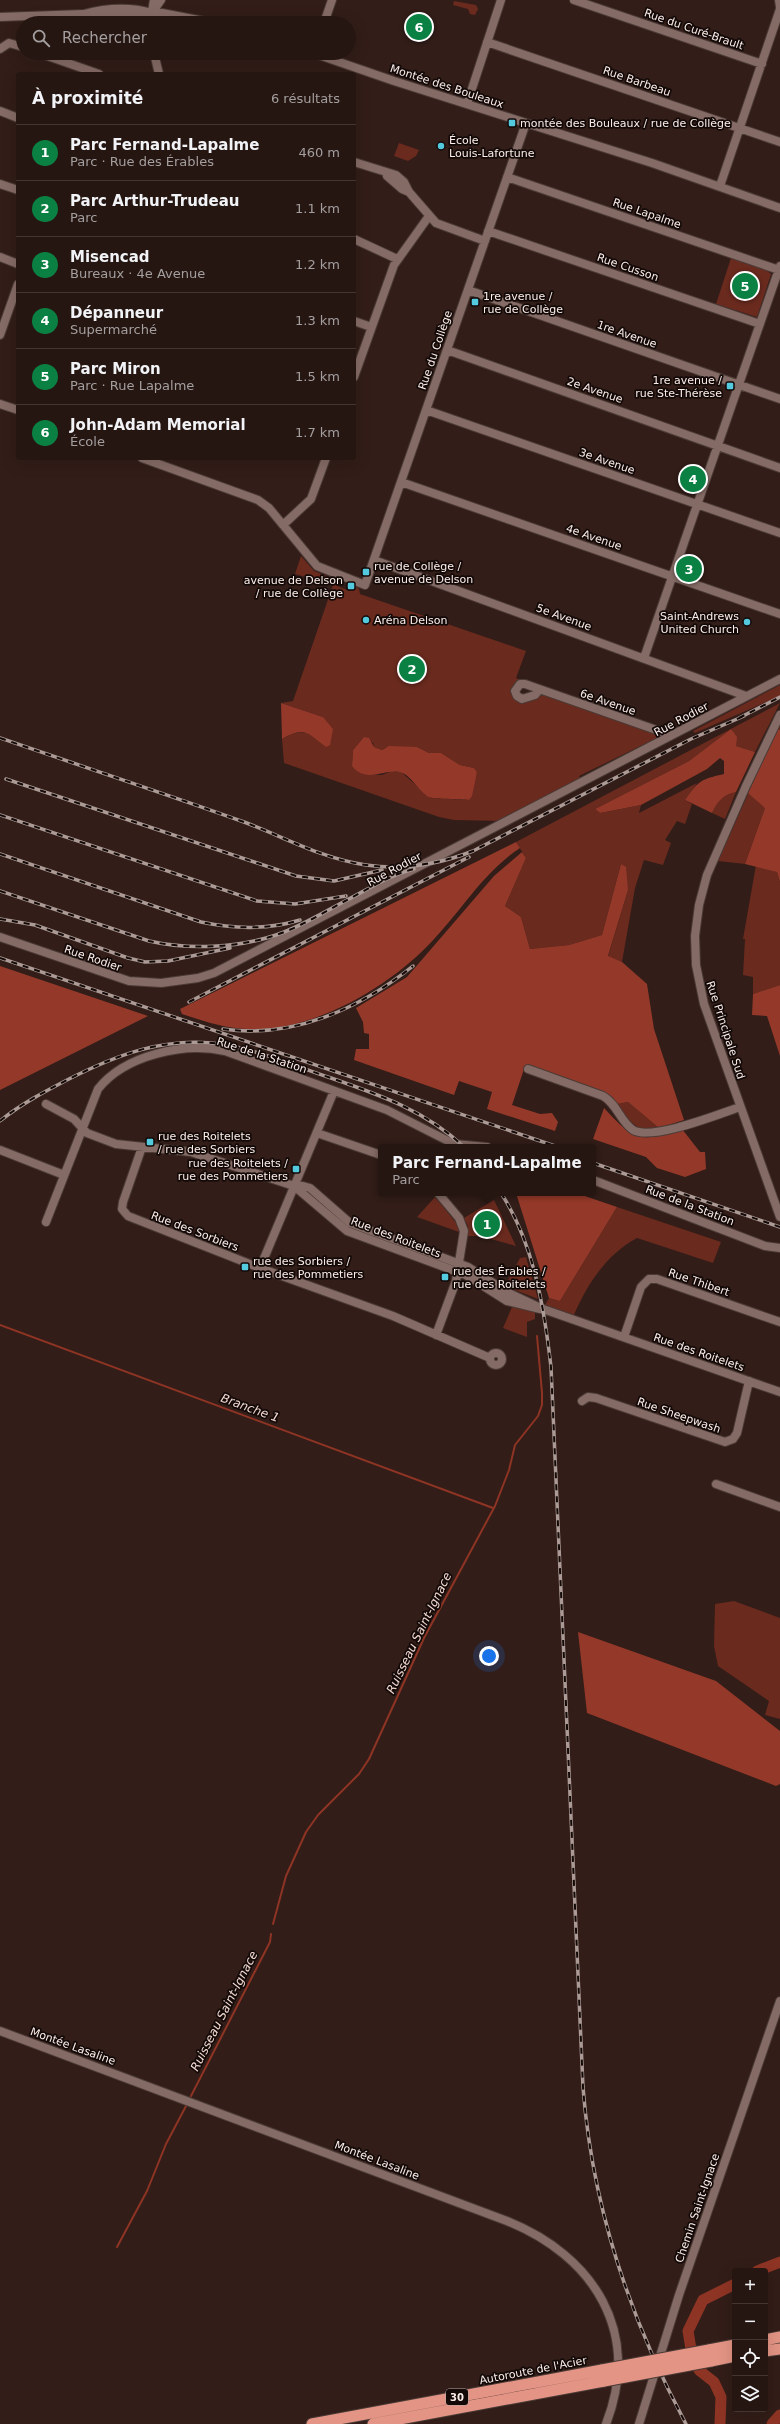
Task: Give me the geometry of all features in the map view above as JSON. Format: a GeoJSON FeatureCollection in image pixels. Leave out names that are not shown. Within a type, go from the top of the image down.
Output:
{"type":"FeatureCollection","features":[{"type":"Feature","properties":{"kind":"highway"},"geometry":{"type":"LineString","coordinates":[[768,2339],[780,2337]]}},
{"type":"Feature","properties":{"kind":"highway","name":"Autoroute de l'Acier"},"geometry":{"type":"LineString","coordinates":[[312,2424],[603,2375],[710,2355],[732,2346]]}},
{"type":"Feature","properties":{"kind":"highway"},"geometry":{"type":"LineString","coordinates":[[768,2351],[780,2349]]}},
{"type":"Feature","properties":{"kind":"highway","name":"Autoroute de l'Acier"},"geometry":{"type":"LineString","coordinates":[[710,2355],[732,2356]]}},
{"type":"Feature","properties":{"kind":"highway","name":"Autoroute de l'Acier"},"geometry":{"type":"LineString","coordinates":[[373,2424],[603,2375]]}},
{"type":"Feature","properties":{"kind":"street"},"geometry":{"type":"LineString","coordinates":[[151,16],[154,0]]}},
{"type":"Feature","properties":{"kind":"street"},"geometry":{"type":"LineString","coordinates":[[152,13],[160,0]]}},
{"type":"Feature","properties":{"kind":"street"},"geometry":{"type":"LineString","coordinates":[[326,16],[332,0]]}},
{"type":"Feature","properties":{"kind":"street"},"geometry":{"type":"LineString","coordinates":[[467,104],[501,0]]}},
{"type":"Feature","properties":{"kind":"street","name":"Rue du Curé-Brault"},"geometry":{"type":"LineString","coordinates":[[574,0],[762,64]]}},
{"type":"Feature","properties":{"kind":"street"},"geometry":{"type":"LineString","coordinates":[[720,186],[762,64],[778,26],[780,8],[779,0]]}},
{"type":"Feature","properties":{"kind":"street"},"geometry":{"type":"LineString","coordinates":[[28,16],[84,14],[98,10],[138,9],[171,16]]}},
{"type":"Feature","properties":{"kind":"street"},"geometry":{"type":"LineString","coordinates":[[0,17],[16,16]]}},
{"type":"Feature","properties":{"kind":"street","name":"Rue Barbeau"},"geometry":{"type":"LineString","coordinates":[[487,42],[780,142]]}},
{"type":"Feature","properties":{"kind":"street"},"geometry":{"type":"LineString","coordinates":[[3,46],[16,47]]}},
{"type":"Feature","properties":{"kind":"street"},"geometry":{"type":"LineString","coordinates":[[58,60],[91,72]]}},
{"type":"Feature","properties":{"kind":"street"},"geometry":{"type":"LineString","coordinates":[[155,60],[158,72]]}},
{"type":"Feature","properties":{"kind":"street","name":"Montée des Bouleaux"},"geometry":{"type":"LineString","coordinates":[[330,60],[355,70],[467,104],[720,186],[780,208]]}},
{"type":"Feature","properties":{"kind":"street"},"geometry":{"type":"LineString","coordinates":[[0,111],[16,117]]}},
{"type":"Feature","properties":{"kind":"street","name":"Rue du Collège"},"geometry":{"type":"LineString","coordinates":[[283,525],[317,566],[365,584],[526,123]]}},
{"type":"Feature","properties":{"kind":"street"},"geometry":{"type":"LineString","coordinates":[[356,163],[399,178],[407,186],[409,192],[429,216],[439,224],[485,241]]}},
{"type":"Feature","properties":{"kind":"street","name":"Rue Lapalme"},"geometry":{"type":"LineString","coordinates":[[507,177],[779,268]]}},
{"type":"Feature","properties":{"kind":"street"},"geometry":{"type":"LineString","coordinates":[[0,184],[16,189]]}},
{"type":"Feature","properties":{"kind":"street"},"geometry":{"type":"LineString","coordinates":[[356,372],[397,259],[429,216]]}},
{"type":"Feature","properties":{"kind":"street","name":"Rue Cusson"},"geometry":{"type":"LineString","coordinates":[[488,231],[760,324]]}},
{"type":"Feature","properties":{"kind":"street"},"geometry":{"type":"LineString","coordinates":[[356,239],[397,259]]}},
{"type":"Feature","properties":{"kind":"street"},"geometry":{"type":"LineString","coordinates":[[0,257],[16,263]]}},
{"type":"Feature","properties":{"kind":"street"},"geometry":{"type":"LineString","coordinates":[[644,658],[779,268]]}},
{"type":"Feature","properties":{"kind":"street"},"geometry":{"type":"LineString","coordinates":[[1,332],[16,290]]}},
{"type":"Feature","properties":{"kind":"street","name":"1re Avenue"},"geometry":{"type":"LineString","coordinates":[[468,290],[780,399]]}},
{"type":"Feature","properties":{"kind":"street"},"geometry":{"type":"LineString","coordinates":[[356,322],[372,327]]}},
{"type":"Feature","properties":{"kind":"street","name":"2e Avenue"},"geometry":{"type":"LineString","coordinates":[[447,350],[780,468]]}},
{"type":"Feature","properties":{"kind":"street"},"geometry":{"type":"LineString","coordinates":[[0,404],[16,409]]}},
{"type":"Feature","properties":{"kind":"street","name":"3e Avenue"},"geometry":{"type":"LineString","coordinates":[[426,410],[780,533]]}},
{"type":"Feature","properties":{"kind":"street"},"geometry":{"type":"LineString","coordinates":[[148,460],[251,496],[264,504],[283,525],[311,500],[325,460]]}},
{"type":"Feature","properties":{"kind":"street","name":"4e Avenue"},"geometry":{"type":"LineString","coordinates":[[401,482],[780,614]]}},
{"type":"Feature","properties":{"kind":"street","name":"5e Avenue"},"geometry":{"type":"LineString","coordinates":[[374,560],[746,696]]}},
{"type":"Feature","properties":{"kind":"street","name":"Rue Rodier"},"geometry":{"type":"LineString","coordinates":[[0,937],[129,982],[161,983],[206,976],[251,955],[780,679]]}},
{"type":"Feature","properties":{"kind":"street","name":"6e Avenue"},"geometry":{"type":"LineString","coordinates":[[539,690],[658,731],[668,737]]}},
{"type":"Feature","properties":{"kind":"street","name":"Rue Principale Sud"},"geometry":{"type":"LineString","coordinates":[[780,715],[710,867],[701,896],[696,926],[696,965],[701,994],[780,1217]]}},
{"type":"Feature","properties":{"kind":"street","name":"Rue de la Station"},"geometry":{"type":"LineString","coordinates":[[46,1222],[96,1093],[105,1082],[146,1058],[177,1049],[206,1048],[225,1052],[399,1114],[454,1144]]}},
{"type":"Feature","properties":{"kind":"street"},"geometry":{"type":"LineString","coordinates":[[528,1069],[603,1096],[613,1103],[628,1126],[640,1132],[664,1131],[740,1107]]}},
{"type":"Feature","properties":{"kind":"street"},"geometry":{"type":"LineString","coordinates":[[260,1268],[334,1091]]}},
{"type":"Feature","properties":{"kind":"street","name":"Rue des Roitelets"},"geometry":{"type":"LineString","coordinates":[[46,1104],[74,1119],[86,1133],[116,1144],[196,1154],[294,1186],[310,1188],[345,1219],[353,1229],[471,1278],[507,1301],[543,1309]]}},
{"type":"Feature","properties":{"kind":"street"},"geometry":{"type":"LineString","coordinates":[[317,1132],[378,1154]]}},
{"type":"Feature","properties":{"kind":"street","name":"Rue des Sorbiers"},"geometry":{"type":"LineString","coordinates":[[142,1147],[123,1202],[122,1209],[125,1214],[260,1268],[392,1316],[490,1358]]}},
{"type":"Feature","properties":{"kind":"street"},"geometry":{"type":"LineString","coordinates":[[0,1150],[64,1175]]}},
{"type":"Feature","properties":{"kind":"street","name":"Rue de la Station"},"geometry":{"type":"LineString","coordinates":[[596,1181],[765,1246],[780,1248]]}},
{"type":"Feature","properties":{"kind":"street"},"geometry":{"type":"LineString","coordinates":[[436,1335],[456,1281],[464,1227],[459,1218],[441,1196]]}},
{"type":"Feature","properties":{"kind":"street","name":"Rue des Roitelets"},"geometry":{"type":"LineString","coordinates":[[353,1229],[473,1269],[513,1295],[543,1309],[780,1392]]}},
{"type":"Feature","properties":{"kind":"street","name":"Rue Thibert"},"geometry":{"type":"LineString","coordinates":[[624,1337],[641,1287],[649,1278],[657,1279],[780,1322]]}},
{"type":"Feature","properties":{"kind":"street","name":"Rue Sheepwash"},"geometry":{"type":"LineString","coordinates":[[582,1401],[588,1397],[596,1398],[725,1442],[733,1439],[737,1433],[749,1380]]}},
{"type":"Feature","properties":{"kind":"street"},"geometry":{"type":"LineString","coordinates":[[716,1484],[780,1507]]}},
{"type":"Feature","properties":{"kind":"street","name":"Chemin Saint-Ignace"},"geometry":{"type":"LineString","coordinates":[[639,2424],[679,2294],[780,2001]]}},
{"type":"Feature","properties":{"kind":"street","name":"Montée Lasaline"},"geometry":{"type":"LineString","coordinates":[[0,2031],[507,2221],[553,2244],[573,2261],[591,2281],[604,2305],[612,2326],[617,2354],[617,2377],[614,2398],[606,2424]]}},
{"type":"Feature","properties":{"kind":"shaded area"},"geometry":{"type":"Polygon","coordinates":[[[454,1],[476,5],[478,9],[475,15],[470,14],[468,9],[453,5],[454,1]]]}},
{"type":"Feature","properties":{"kind":"shaded area"},"geometry":{"type":"Polygon","coordinates":[[[399,143],[419,150],[416,156],[408,161],[394,156],[399,143]]]}},
{"type":"Feature","properties":{"kind":"shaded area"},"geometry":{"type":"Polygon","coordinates":[[[731,258],[766,270],[771,274],[757,317],[716,304],[731,258]]]}},
{"type":"Feature","properties":{"kind":"shaded area"},"geometry":{"type":"Polygon","coordinates":[[[301,556],[314,571],[331,578],[338,583],[337,586],[350,591],[352,586],[355,586],[359,589],[360,594],[526,651],[516,678],[523,681],[514,696],[546,696],[658,734],[659,737],[579,776],[581,779],[502,821],[454,820],[439,817],[284,763],[282,739],[302,732],[311,735],[320,742],[323,717],[281,703],[293,701],[333,585],[295,574],[301,556]],[[364,737],[353,750],[352,766],[374,775],[382,775],[392,771],[401,772],[431,798],[469,800],[477,772],[474,768],[460,765],[441,753],[429,753],[417,747],[385,748],[382,750],[374,747],[373,743],[364,737]]]}},
{"type":"Feature","properties":{"kind":"shaded area"},"geometry":{"type":"Polygon","coordinates":[[[780,685],[780,696],[695,733],[693,731],[780,685]]]}},
{"type":"Feature","properties":{"kind":"shaded area"},"geometry":{"type":"Polygon","coordinates":[[[281,703],[323,717],[333,729],[330,745],[326,747],[311,735],[302,732],[282,739],[281,703]]]}},
{"type":"Feature","properties":{"kind":"shaded area"},"geometry":{"type":"Polygon","coordinates":[[[780,703],[755,752],[736,746],[731,729],[689,761],[595,809],[600,813],[641,805],[639,813],[697,783],[685,800],[692,804],[685,824],[677,821],[665,840],[671,843],[663,865],[644,860],[635,888],[622,962],[608,957],[628,890],[621,864],[602,935],[569,945],[530,949],[521,917],[505,906],[526,858],[516,842],[780,703]]]}},
{"type":"Feature","properties":{"kind":"shaded area"},"geometry":{"type":"Polygon","coordinates":[[[780,723],[780,790],[765,808],[745,864],[718,861],[780,723]]]}},
{"type":"Feature","properties":{"kind":"shaded area"},"geometry":{"type":"Polygon","coordinates":[[[731,729],[737,737],[736,746],[755,752],[736,792],[721,799],[712,813],[685,800],[693,789],[705,779],[724,774],[724,761],[720,758],[707,769],[641,805],[600,813],[595,809],[689,761],[731,729]]]}},
{"type":"Feature","properties":{"kind":"shaded area"},"geometry":{"type":"Polygon","coordinates":[[[777,729],[780,730],[780,882],[777,872],[745,864],[765,808],[748,793],[777,729]]]}},
{"type":"Feature","properties":{"kind":"shaded area"},"geometry":{"type":"Polygon","coordinates":[[[364,737],[369,738],[374,747],[382,750],[389,746],[417,747],[429,753],[441,753],[460,765],[474,768],[477,772],[472,796],[469,800],[431,798],[425,795],[411,779],[403,773],[393,772],[370,775],[358,771],[352,766],[353,750],[364,737]]]}},
{"type":"Feature","properties":{"kind":"shaded area"},"geometry":{"type":"Polygon","coordinates":[[[736,792],[725,819],[712,813],[721,799],[736,792]]]}},
{"type":"Feature","properties":{"kind":"shaded area"},"geometry":{"type":"Polygon","coordinates":[[[516,842],[520,848],[507,857],[485,879],[446,926],[417,956],[397,973],[374,989],[349,1003],[324,1015],[298,1023],[272,1028],[247,1029],[222,1026],[182,1014],[180,1009],[516,842]]]}},
{"type":"Feature","properties":{"kind":"shaded area"},"geometry":{"type":"Polygon","coordinates":[[[522,852],[526,858],[505,906],[521,917],[530,949],[569,945],[602,935],[621,864],[626,867],[628,890],[608,956],[622,962],[647,984],[654,1029],[684,1120],[659,1128],[628,1102],[617,1104],[601,1091],[525,1066],[512,1105],[540,1114],[552,1113],[558,1122],[555,1131],[487,1109],[492,1092],[459,1081],[454,1095],[354,1060],[356,1049],[369,1049],[369,1034],[364,1033],[363,1022],[356,1008],[407,977],[494,876],[522,852]]]}},
{"type":"Feature","properties":{"kind":"shaded area"},"geometry":{"type":"Polygon","coordinates":[[[756,865],[777,872],[780,882],[780,985],[753,994],[753,977],[743,975],[745,939],[743,939],[756,865]]]}},
{"type":"Feature","properties":{"kind":"shaded area"},"geometry":{"type":"Polygon","coordinates":[[[0,966],[148,1016],[0,1090],[0,966]]]}},
{"type":"Feature","properties":{"kind":"shaded area"},"geometry":{"type":"Polygon","coordinates":[[[780,985],[780,1056],[767,1016],[752,1015],[753,994],[780,985]]]}},
{"type":"Feature","properties":{"kind":"shaded area"},"geometry":{"type":"Polygon","coordinates":[[[628,1102],[659,1128],[651,1130],[639,1128],[634,1125],[617,1104],[628,1102]]]}},
{"type":"Feature","properties":{"kind":"shaded area"},"geometry":{"type":"Polygon","coordinates":[[[604,1108],[623,1127],[638,1136],[656,1136],[682,1129],[700,1152],[705,1152],[706,1169],[685,1177],[657,1168],[646,1157],[593,1139],[604,1108]]]}},
{"type":"Feature","properties":{"kind":"shaded area"},"geometry":{"type":"Polygon","coordinates":[[[517,1196],[585,1196],[617,1207],[560,1301],[549,1298],[517,1196]]]}},
{"type":"Feature","properties":{"kind":"shaded area"},"geometry":{"type":"Polygon","coordinates":[[[435,1197],[458,1225],[459,1232],[417,1217],[435,1197]]]}},
{"type":"Feature","properties":{"kind":"shaded area"},"geometry":{"type":"Polygon","coordinates":[[[494,1200],[516,1246],[480,1236],[468,1236],[468,1226],[464,1218],[494,1200]]]}},
{"type":"Feature","properties":{"kind":"shaded area"},"geometry":{"type":"Polygon","coordinates":[[[617,1207],[721,1242],[713,1263],[637,1238],[616,1252],[607,1261],[585,1292],[574,1315],[545,1305],[549,1298],[560,1301],[617,1207]]]}},
{"type":"Feature","properties":{"kind":"shaded area"},"geometry":{"type":"Polygon","coordinates":[[[526,1257],[538,1299],[505,1286],[520,1258],[526,1257]]]}},
{"type":"Feature","properties":{"kind":"shaded area"},"geometry":{"type":"Polygon","coordinates":[[[512,1307],[535,1312],[535,1319],[527,1322],[527,1337],[503,1328],[512,1307]]]}},
{"type":"Feature","properties":{"kind":"shaded area"},"geometry":{"type":"Polygon","coordinates":[[[734,1601],[780,1618],[780,1719],[765,1715],[769,1701],[718,1666],[714,1646],[715,1604],[734,1601]]]}},
{"type":"Feature","properties":{"kind":"shaded area"},"geometry":{"type":"Polygon","coordinates":[[[578,1632],[716,1681],[780,1731],[780,1784],[776,1786],[587,1713],[578,1632]]]}},
{"type":"Feature","properties":{"kind":"waterway","name":"Branche 1"},"geometry":{"type":"LineString","coordinates":[[0,1325],[493,1508]]}},
{"type":"Feature","properties":{"kind":"waterway","name":"Ruisseau Saint-Ignace"},"geometry":{"type":"LineString","coordinates":[[273,1924],[286,1876],[306,1832],[318,1815],[359,1774],[369,1759],[424,1638],[495,1506],[509,1470],[515,1445],[538,1416],[542,1405],[542,1393],[537,1336]]}},
{"type":"Feature","properties":{"kind":"waterway","name":"Ruisseau Saint-Ignace"},"geometry":{"type":"LineString","coordinates":[[191,2096],[270,1942],[271,1934]]}},
{"type":"Feature","properties":{"kind":"waterway","name":"Ruisseau Saint-Ignace"},"geometry":{"type":"LineString","coordinates":[[117,2247],[147,2191],[166,2144],[186,2106]]}},
{"type":"Feature","properties":{"kind":"waterway"},"geometry":{"type":"LineString","coordinates":[[765,2268],[780,2262]]}},
{"type":"Feature","properties":{"kind":"waterway"},"geometry":{"type":"LineString","coordinates":[[720,2424],[721,2397],[714,2382],[700,2371],[693,2361],[688,2331],[703,2300],[732,2286]]}},
{"type":"Feature","properties":{"kind":"waterway"},"geometry":{"type":"LineString","coordinates":[[772,2424],[780,2415]]}},
{"type":"Feature","properties":{"kind":"railway"},"geometry":{"type":"LineString","coordinates":[[739,718],[780,697]]}},
{"type":"Feature","properties":{"kind":"railway"},"geometry":{"type":"LineString","coordinates":[[0,738],[244,822],[334,858],[366,865],[393,867],[421,865],[460,856],[473,851],[691,739],[744,716]]}},
{"type":"Feature","properties":{"kind":"railway"},"geometry":{"type":"LineString","coordinates":[[6,779],[296,876],[334,881],[382,870]]}},
{"type":"Feature","properties":{"kind":"railway"},"geometry":{"type":"LineString","coordinates":[[0,815],[257,901],[295,904],[346,896]]}},
{"type":"Feature","properties":{"kind":"railway"},"geometry":{"type":"LineString","coordinates":[[0,854],[201,922],[238,927],[263,927],[276,926],[300,920]]}},
{"type":"Feature","properties":{"kind":"railway"},"geometry":{"type":"LineString","coordinates":[[189,1002],[469,857]]}},
{"type":"Feature","properties":{"kind":"railway"},"geometry":{"type":"LineString","coordinates":[[0,891],[149,941],[180,946],[213,946],[246,943],[285,932],[311,920],[387,879],[414,869]]}},
{"type":"Feature","properties":{"kind":"railway"},"geometry":{"type":"LineString","coordinates":[[0,919],[35,925],[128,958],[145,962],[168,961],[230,948]]}},
{"type":"Feature","properties":{"kind":"railway"},"geometry":{"type":"LineString","coordinates":[[0,958],[549,1144]]}},
{"type":"Feature","properties":{"kind":"railway"},"geometry":{"type":"LineString","coordinates":[[223,1029],[249,1031],[300,1025],[348,1007],[370,995],[413,966]]}},
{"type":"Feature","properties":{"kind":"railway"},"geometry":{"type":"LineString","coordinates":[[0,1121],[16,1109],[41,1094],[85,1071],[104,1063],[122,1056],[161,1045],[200,1042],[221,1044],[263,1054],[385,1098],[402,1105],[434,1123],[461,1144]]}},
{"type":"Feature","properties":{"kind":"railway"},"geometry":{"type":"LineString","coordinates":[[596,1164],[780,1227]]}},
{"type":"Feature","properties":{"kind":"railway"},"geometry":{"type":"LineString","coordinates":[[503,1196],[522,1233],[536,1277],[545,1322],[551,1367],[583,2087],[588,2131],[595,2175],[605,2218],[631,2303],[666,2384],[686,2424]]}},
{"type":"Feature","properties":{"kind":"place","name":"John-Adam Memorial"},"geometry":{"type":"Point","coordinates":[419,27]}},
{"type":"Feature","properties":{"kind":"place","name":"montée des Bouleaux / rue de Collège"},"geometry":{"type":"Point","coordinates":[512,123]}},
{"type":"Feature","properties":{"kind":"place","name":"École Louis-Lafortune"},"geometry":{"type":"Point","coordinates":[441,146]}},
{"type":"Feature","properties":{"kind":"place","name":"Parc Miron"},"geometry":{"type":"Point","coordinates":[745,286]}},
{"type":"Feature","properties":{"kind":"place","name":"1re avenue / rue de Collège"},"geometry":{"type":"Point","coordinates":[475,302]}},
{"type":"Feature","properties":{"kind":"place","name":"1re avenue / rue Ste-Thérèse"},"geometry":{"type":"Point","coordinates":[730,386]}},
{"type":"Feature","properties":{"kind":"place","name":"Dépanneur"},"geometry":{"type":"Point","coordinates":[693,479]}},
{"type":"Feature","properties":{"kind":"place","name":"Misencad"},"geometry":{"type":"Point","coordinates":[689,569]}},
{"type":"Feature","properties":{"kind":"place","name":"rue de Collège / avenue de Delson"},"geometry":{"type":"Point","coordinates":[366,572]}},
{"type":"Feature","properties":{"kind":"place","name":"avenue de Delson / rue de Collège"},"geometry":{"type":"Point","coordinates":[351,586]}},
{"type":"Feature","properties":{"kind":"place","name":"Aréna Delson"},"geometry":{"type":"Point","coordinates":[366,620]}},
{"type":"Feature","properties":{"kind":"place","name":"Saint-Andrews United Church"},"geometry":{"type":"Point","coordinates":[747,622]}},
{"type":"Feature","properties":{"kind":"place","name":"Parc Arthur-Trudeau"},"geometry":{"type":"Point","coordinates":[412,669]}},
{"type":"Feature","properties":{"kind":"place","name":"rue des Roitelets / rue des Sorbiers"},"geometry":{"type":"Point","coordinates":[150,1142]}},
{"type":"Feature","properties":{"kind":"place","name":"rue des Roitelets / rue des Pommetiers"},"geometry":{"type":"Point","coordinates":[296,1169]}},
{"type":"Feature","properties":{"kind":"place","name":"Parc Fernand-Lapalme"},"geometry":{"type":"Point","coordinates":[487,1224]}},
{"type":"Feature","properties":{"kind":"place","name":"rue des Sorbiers / rue des Pommetiers"},"geometry":{"type":"Point","coordinates":[245,1267]}},
{"type":"Feature","properties":{"kind":"place","name":"rue des Érables / rue des Roitelets"},"geometry":{"type":"Point","coordinates":[445,1277]}}]}
